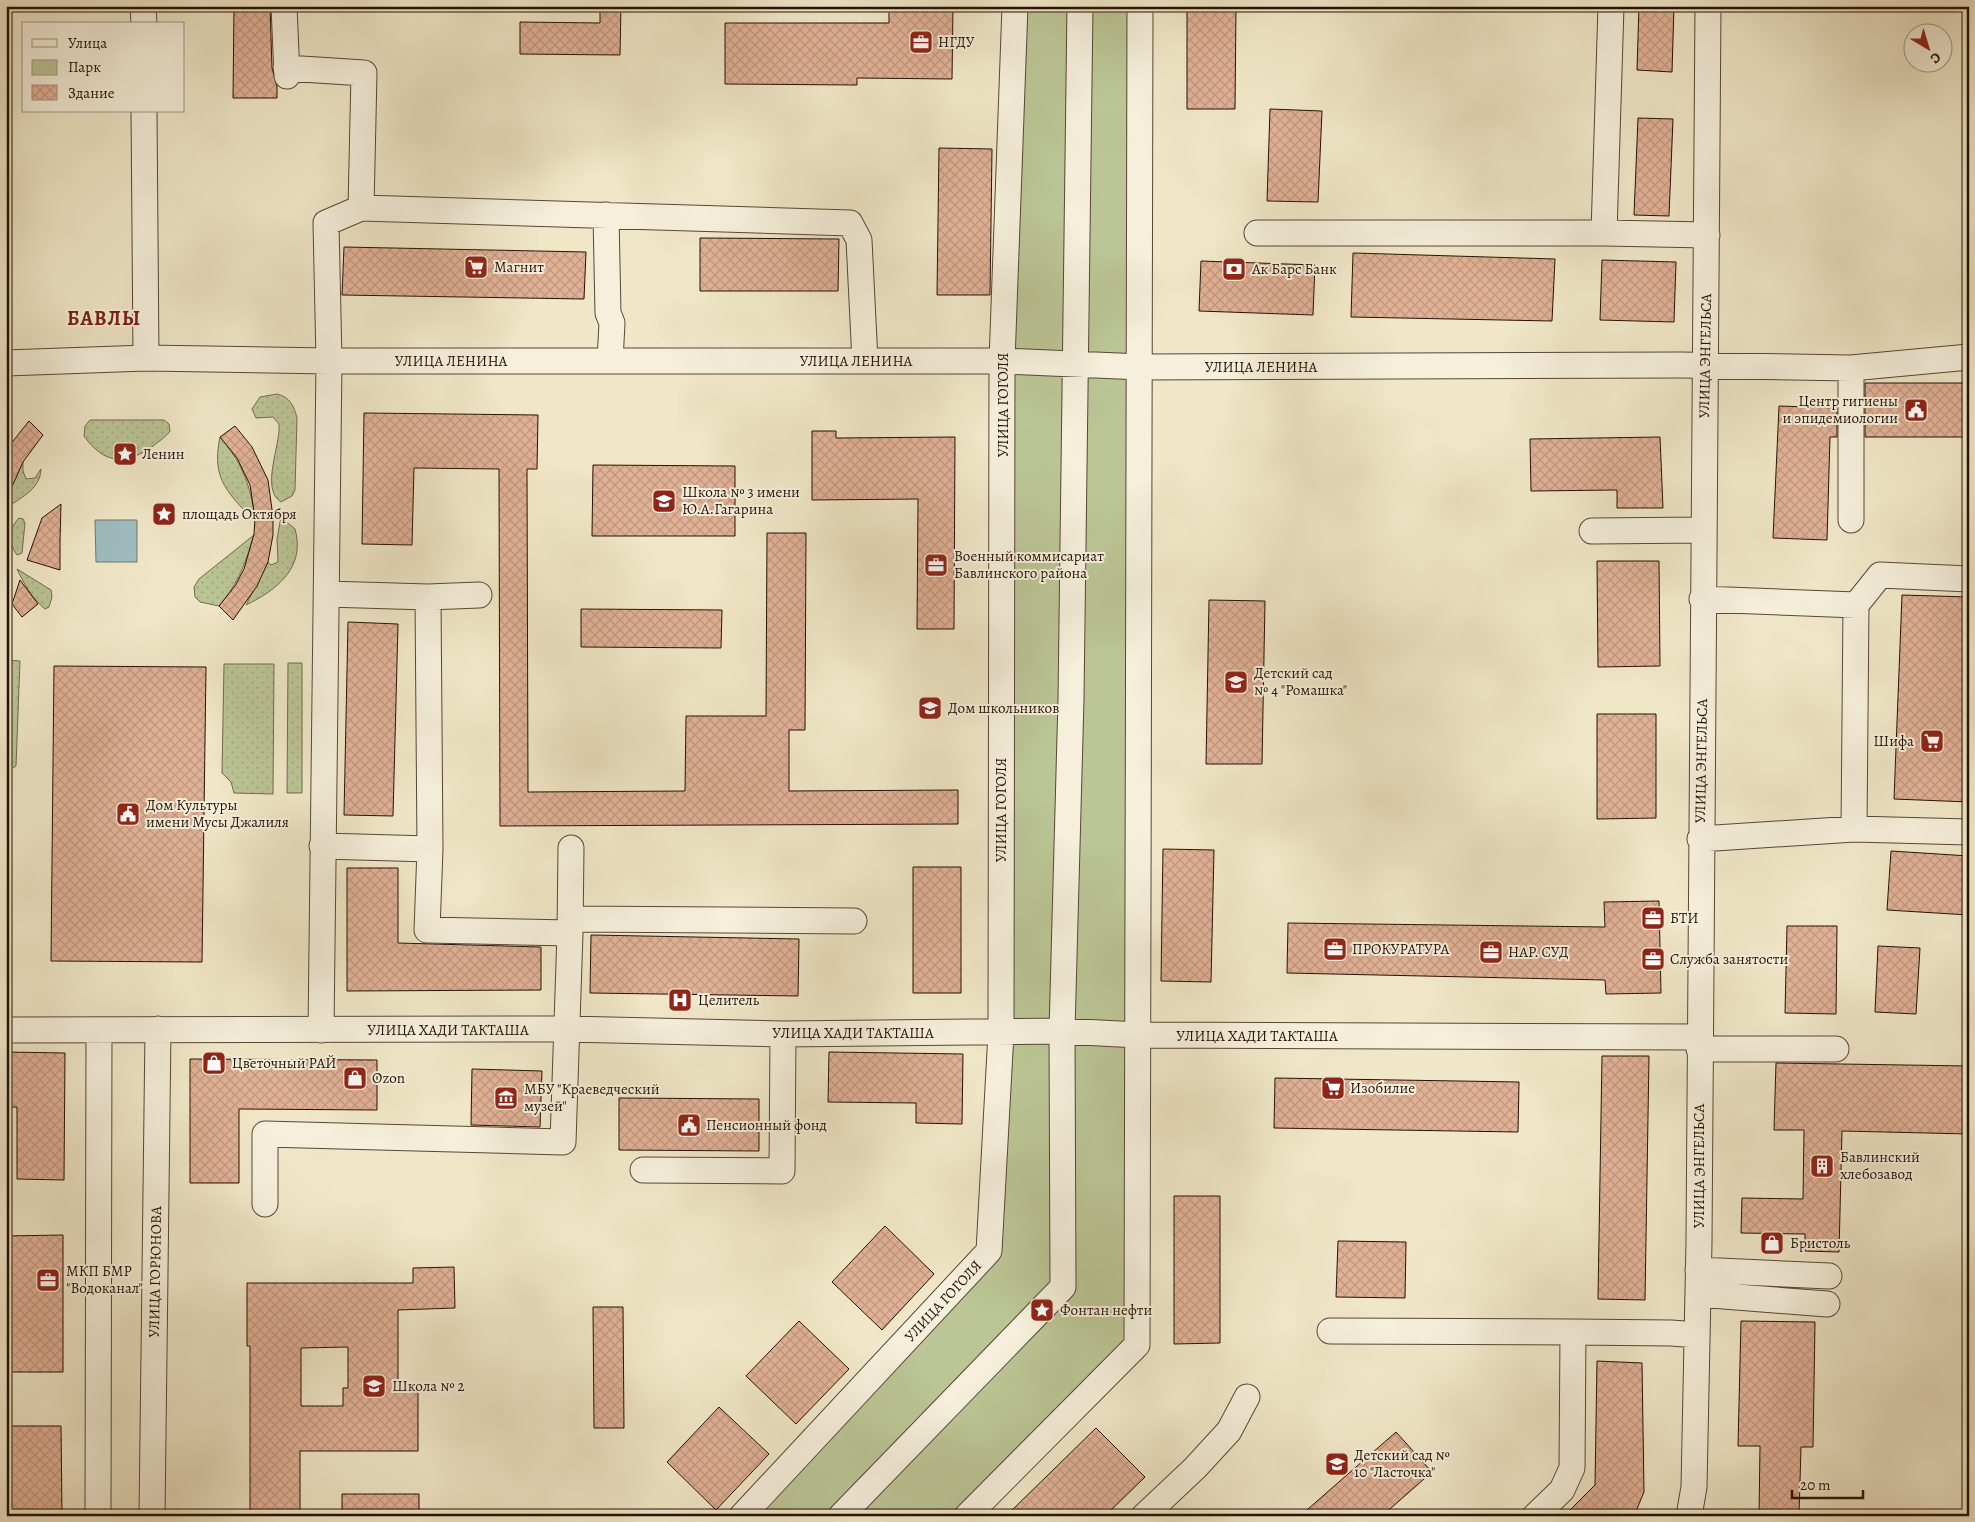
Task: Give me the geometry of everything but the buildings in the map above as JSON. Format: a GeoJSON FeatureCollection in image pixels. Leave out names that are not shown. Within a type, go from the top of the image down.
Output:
{"type":"FeatureCollection","features":[{"type":"Feature","properties":{"kind":"street"},"geometry":{"type":"LineString","coordinates":[[143,6],[144,22]]}},
{"type":"Feature","properties":{"kind":"street"},"geometry":{"type":"LineString","coordinates":[[284,6],[286,72],[364,73],[361,208]]}},
{"type":"Feature","properties":{"kind":"street","name":"УЛИЦА ГОГОЛЯ"},"geometry":{"type":"LineString","coordinates":[[742,1516],[989,1252],[1001,1032],[1002,361],[1015,6]]}},
{"type":"Feature","properties":{"kind":"street"},"geometry":{"type":"LineString","coordinates":[[841,1516],[1064,1287],[1062,1031],[1071,699],[1077,364],[1080,6]]}},
{"type":"Feature","properties":{"kind":"street"},"geometry":{"type":"LineString","coordinates":[[967,1516],[1137,1346],[1141,367],[1140,6]]}},
{"type":"Feature","properties":{"kind":"street"},"geometry":{"type":"LineString","coordinates":[[1604,233],[1611,6]]}},
{"type":"Feature","properties":{"kind":"street","name":"УЛИЦА ЭНГЕЛЬСА"},"geometry":{"type":"LineString","coordinates":[[1689,1516],[1694,1487],[1698,1282],[1708,6]]}},
{"type":"Feature","properties":{"kind":"street"},"geometry":{"type":"LineString","coordinates":[[144,112],[146,358]]}},
{"type":"Feature","properties":{"kind":"street"},"geometry":{"type":"LineString","coordinates":[[321,1030],[329,361],[326,223],[361,208],[850,222],[859,240],[865,361]]}},
{"type":"Feature","properties":{"kind":"street"},"geometry":{"type":"LineString","coordinates":[[606,215],[608,313],[612,323],[610,361]]}},
{"type":"Feature","properties":{"kind":"street"},"geometry":{"type":"LineString","coordinates":[[1257,233],[1604,233],[1707,236]]}},
{"type":"Feature","properties":{"kind":"street","name":"УЛИЦА ЛЕНИНА"},"geometry":{"type":"LineString","coordinates":[[6,363],[146,358],[329,361],[1002,361],[1141,367],[1705,366],[1851,368],[1969,357]]}},
{"type":"Feature","properties":{"kind":"street"},"geometry":{"type":"LineString","coordinates":[[1851,368],[1851,520]]}},
{"type":"Feature","properties":{"kind":"street"},"geometry":{"type":"LineString","coordinates":[[1592,531],[1703,530]]}},
{"type":"Feature","properties":{"kind":"street"},"geometry":{"type":"LineString","coordinates":[[1854,830],[1856,605],[1880,575],[1969,579]]}},
{"type":"Feature","properties":{"kind":"street"},"geometry":{"type":"LineString","coordinates":[[327,594],[428,596],[479,594]]}},
{"type":"Feature","properties":{"kind":"street"},"geometry":{"type":"LineString","coordinates":[[428,596],[430,849],[427,930],[854,921]]}},
{"type":"Feature","properties":{"kind":"street"},"geometry":{"type":"LineString","coordinates":[[1702,600],[1856,605]]}},
{"type":"Feature","properties":{"kind":"street"},"geometry":{"type":"LineString","coordinates":[[1700,839],[1854,830],[1969,832]]}},
{"type":"Feature","properties":{"kind":"street"},"geometry":{"type":"LineString","coordinates":[[322,846],[430,849]]}},
{"type":"Feature","properties":{"kind":"street"},"geometry":{"type":"LineString","coordinates":[[265,1204],[265,1134],[563,1142],[571,848]]}},
{"type":"Feature","properties":{"kind":"street","name":"УЛИЦА ГОРЮНОВА"},"geometry":{"type":"LineString","coordinates":[[152,1516],[158,1029]]}},
{"type":"Feature","properties":{"kind":"street","name":"УЛИЦА ХАДИ ТАКТАША"},"geometry":{"type":"LineString","coordinates":[[6,1030],[567,1029],[783,1034],[1062,1031],[1138,1035],[1699,1043],[1836,1049]]}},
{"type":"Feature","properties":{"kind":"street"},"geometry":{"type":"LineString","coordinates":[[98,1516],[99,1030]]}},
{"type":"Feature","properties":{"kind":"street"},"geometry":{"type":"LineString","coordinates":[[643,1170],[782,1171],[783,1034]]}},
{"type":"Feature","properties":{"kind":"street"},"geometry":{"type":"LineString","coordinates":[[1698,1282],[1829,1276]]}},
{"type":"Feature","properties":{"kind":"street"},"geometry":{"type":"LineString","coordinates":[[1698,1282],[1827,1304]]}},
{"type":"Feature","properties":{"kind":"street"},"geometry":{"type":"LineString","coordinates":[[1330,1331],[1672,1332],[1697,1336]]}},
{"type":"Feature","properties":{"kind":"street"},"geometry":{"type":"LineString","coordinates":[[1534,1516],[1562,1490],[1572,1468],[1573,1332]]}},
{"type":"Feature","properties":{"kind":"street"},"geometry":{"type":"LineString","coordinates":[[1144,1516],[1195,1468],[1229,1431],[1247,1396]]}},
{"type":"Feature","properties":{"kind":"green space"},"geometry":{"type":"Polygon","coordinates":[[[1015,6],[1140,6],[1137,1345],[967,1516],[742,1516],[989,1251],[1015,6]]]}},
{"type":"Feature","properties":{"kind":"green space"},"geometry":{"type":"Polygon","coordinates":[[[277,394],[285,397],[291,403],[297,418],[295,490],[292,496],[281,502],[275,496],[272,487],[279,424],[273,417],[256,418],[252,409],[260,397],[277,394]]]}},
{"type":"Feature","properties":{"kind":"green space"},"geometry":{"type":"Polygon","coordinates":[[[90,420],[164,420],[169,424],[170,431],[143,452],[133,457],[116,459],[107,457],[99,452],[84,436],[85,426],[90,420]]]}},
{"type":"Feature","properties":{"kind":"green space"},"geometry":{"type":"Polygon","coordinates":[[[220,437],[243,472],[250,491],[254,512],[244,510],[224,485],[218,469],[220,437]]]}},
{"type":"Feature","properties":{"kind":"green space"},"geometry":{"type":"Polygon","coordinates":[[[23,462],[23,471],[26,479],[35,478],[41,469],[38,482],[30,491],[8,507],[12,486],[23,462]]]}},
{"type":"Feature","properties":{"kind":"green space"},"geometry":{"type":"Polygon","coordinates":[[[281,517],[295,529],[297,543],[293,566],[278,584],[246,605],[268,562],[271,565],[278,562],[277,539],[281,517]]]}},
{"type":"Feature","properties":{"kind":"green space"},"geometry":{"type":"Polygon","coordinates":[[[19,518],[23,519],[25,523],[22,553],[17,555],[12,546],[11,536],[13,526],[19,518]]]}},
{"type":"Feature","properties":{"kind":"green space"},"geometry":{"type":"Polygon","coordinates":[[[254,535],[241,572],[232,589],[219,606],[200,602],[195,597],[194,587],[199,579],[254,535]]]}},
{"type":"Feature","properties":{"kind":"green space"},"geometry":{"type":"Polygon","coordinates":[[[17,569],[51,590],[52,597],[49,607],[45,609],[36,600],[17,569]]]}},
{"type":"Feature","properties":{"kind":"green space"},"geometry":{"type":"Polygon","coordinates":[[[6,660],[20,661],[16,766],[6,772],[6,660]]]}},
{"type":"Feature","properties":{"kind":"green space"},"geometry":{"type":"Polygon","coordinates":[[[288,663],[302,663],[302,793],[287,793],[288,663]]]}},
{"type":"Feature","properties":{"kind":"green space"},"geometry":{"type":"Polygon","coordinates":[[[224,664],[274,664],[273,794],[234,793],[231,782],[222,773],[224,664]]]}},
{"type":"Feature","properties":{"kind":"water"},"geometry":{"type":"Polygon","coordinates":[[[95,520],[137,520],[137,562],[96,562],[95,520]]]}},
{"type":"Feature","properties":{"kind":"place","name":"НГДУ"},"geometry":{"type":"Point","coordinates":[921,42]}},
{"type":"Feature","properties":{"kind":"place","name":"Магнит"},"geometry":{"type":"Point","coordinates":[476,267]}},
{"type":"Feature","properties":{"kind":"place","name":"Ак Барс Банк"},"geometry":{"type":"Point","coordinates":[1234,269]}},
{"type":"Feature","properties":{"kind":"place","name":"Центр гигиены и эпидемиологии"},"geometry":{"type":"Point","coordinates":[1916,410]}},
{"type":"Feature","properties":{"kind":"place","name":"Ленин"},"geometry":{"type":"Point","coordinates":[125,454]}},
{"type":"Feature","properties":{"kind":"place","name":"Школа № 3 имени Ю.А.Гагарина"},"geometry":{"type":"Point","coordinates":[664,501]}},
{"type":"Feature","properties":{"kind":"place","name":"площадь Октября"},"geometry":{"type":"Point","coordinates":[164,514]}},
{"type":"Feature","properties":{"kind":"place","name":"Военный коммисариат Бавлинского района"},"geometry":{"type":"Point","coordinates":[936,565]}},
{"type":"Feature","properties":{"kind":"place","name":"Детский сад № 4 \"Ромашка\""},"geometry":{"type":"Point","coordinates":[1236,682]}},
{"type":"Feature","properties":{"kind":"place","name":"Дом школьников"},"geometry":{"type":"Point","coordinates":[930,708]}},
{"type":"Feature","properties":{"kind":"place","name":"Шифа"},"geometry":{"type":"Point","coordinates":[1932,741]}},
{"type":"Feature","properties":{"kind":"place","name":"Дом Культуры имени Мусы Джалиля"},"geometry":{"type":"Point","coordinates":[128,814]}},
{"type":"Feature","properties":{"kind":"place","name":"БТИ"},"geometry":{"type":"Point","coordinates":[1653,918]}},
{"type":"Feature","properties":{"kind":"place","name":"ПРОКУРАТУРА"},"geometry":{"type":"Point","coordinates":[1335,949]}},
{"type":"Feature","properties":{"kind":"place","name":"НАР. СУД"},"geometry":{"type":"Point","coordinates":[1491,952]}},
{"type":"Feature","properties":{"kind":"place","name":"Служба занятости"},"geometry":{"type":"Point","coordinates":[1653,959]}},
{"type":"Feature","properties":{"kind":"place","name":"Целитель"},"geometry":{"type":"Point","coordinates":[680,1000]}},
{"type":"Feature","properties":{"kind":"place","name":"Цветочный РАЙ"},"geometry":{"type":"Point","coordinates":[214,1063]}},
{"type":"Feature","properties":{"kind":"place","name":"Ozon"},"geometry":{"type":"Point","coordinates":[355,1078]}},
{"type":"Feature","properties":{"kind":"place","name":"Изобилие"},"geometry":{"type":"Point","coordinates":[1333,1088]}},
{"type":"Feature","properties":{"kind":"place","name":"МБУ \"Краеведческий музей\""},"geometry":{"type":"Point","coordinates":[506,1098]}},
{"type":"Feature","properties":{"kind":"place","name":"Пенсионный фонд"},"geometry":{"type":"Point","coordinates":[689,1125]}},
{"type":"Feature","properties":{"kind":"place","name":"Бавлинский хлебозавод"},"geometry":{"type":"Point","coordinates":[1822,1166]}},
{"type":"Feature","properties":{"kind":"place","name":"Бристоль"},"geometry":{"type":"Point","coordinates":[1772,1243]}},
{"type":"Feature","properties":{"kind":"place","name":"МКП БМР \"Водоканал\""},"geometry":{"type":"Point","coordinates":[48,1280]}},
{"type":"Feature","properties":{"kind":"place","name":"Фонтан нефти"},"geometry":{"type":"Point","coordinates":[1042,1310]}},
{"type":"Feature","properties":{"kind":"place","name":"Школа № 2"},"geometry":{"type":"Point","coordinates":[374,1386]}},
{"type":"Feature","properties":{"kind":"place","name":"Детский сад № 10 \"Ласточка\""},"geometry":{"type":"Point","coordinates":[1337,1464]}},
{"type":"Feature","properties":{"kind":"district","name":"БАВЛЫ"},"geometry":{"type":"Point","coordinates":[104,318]}}]}
